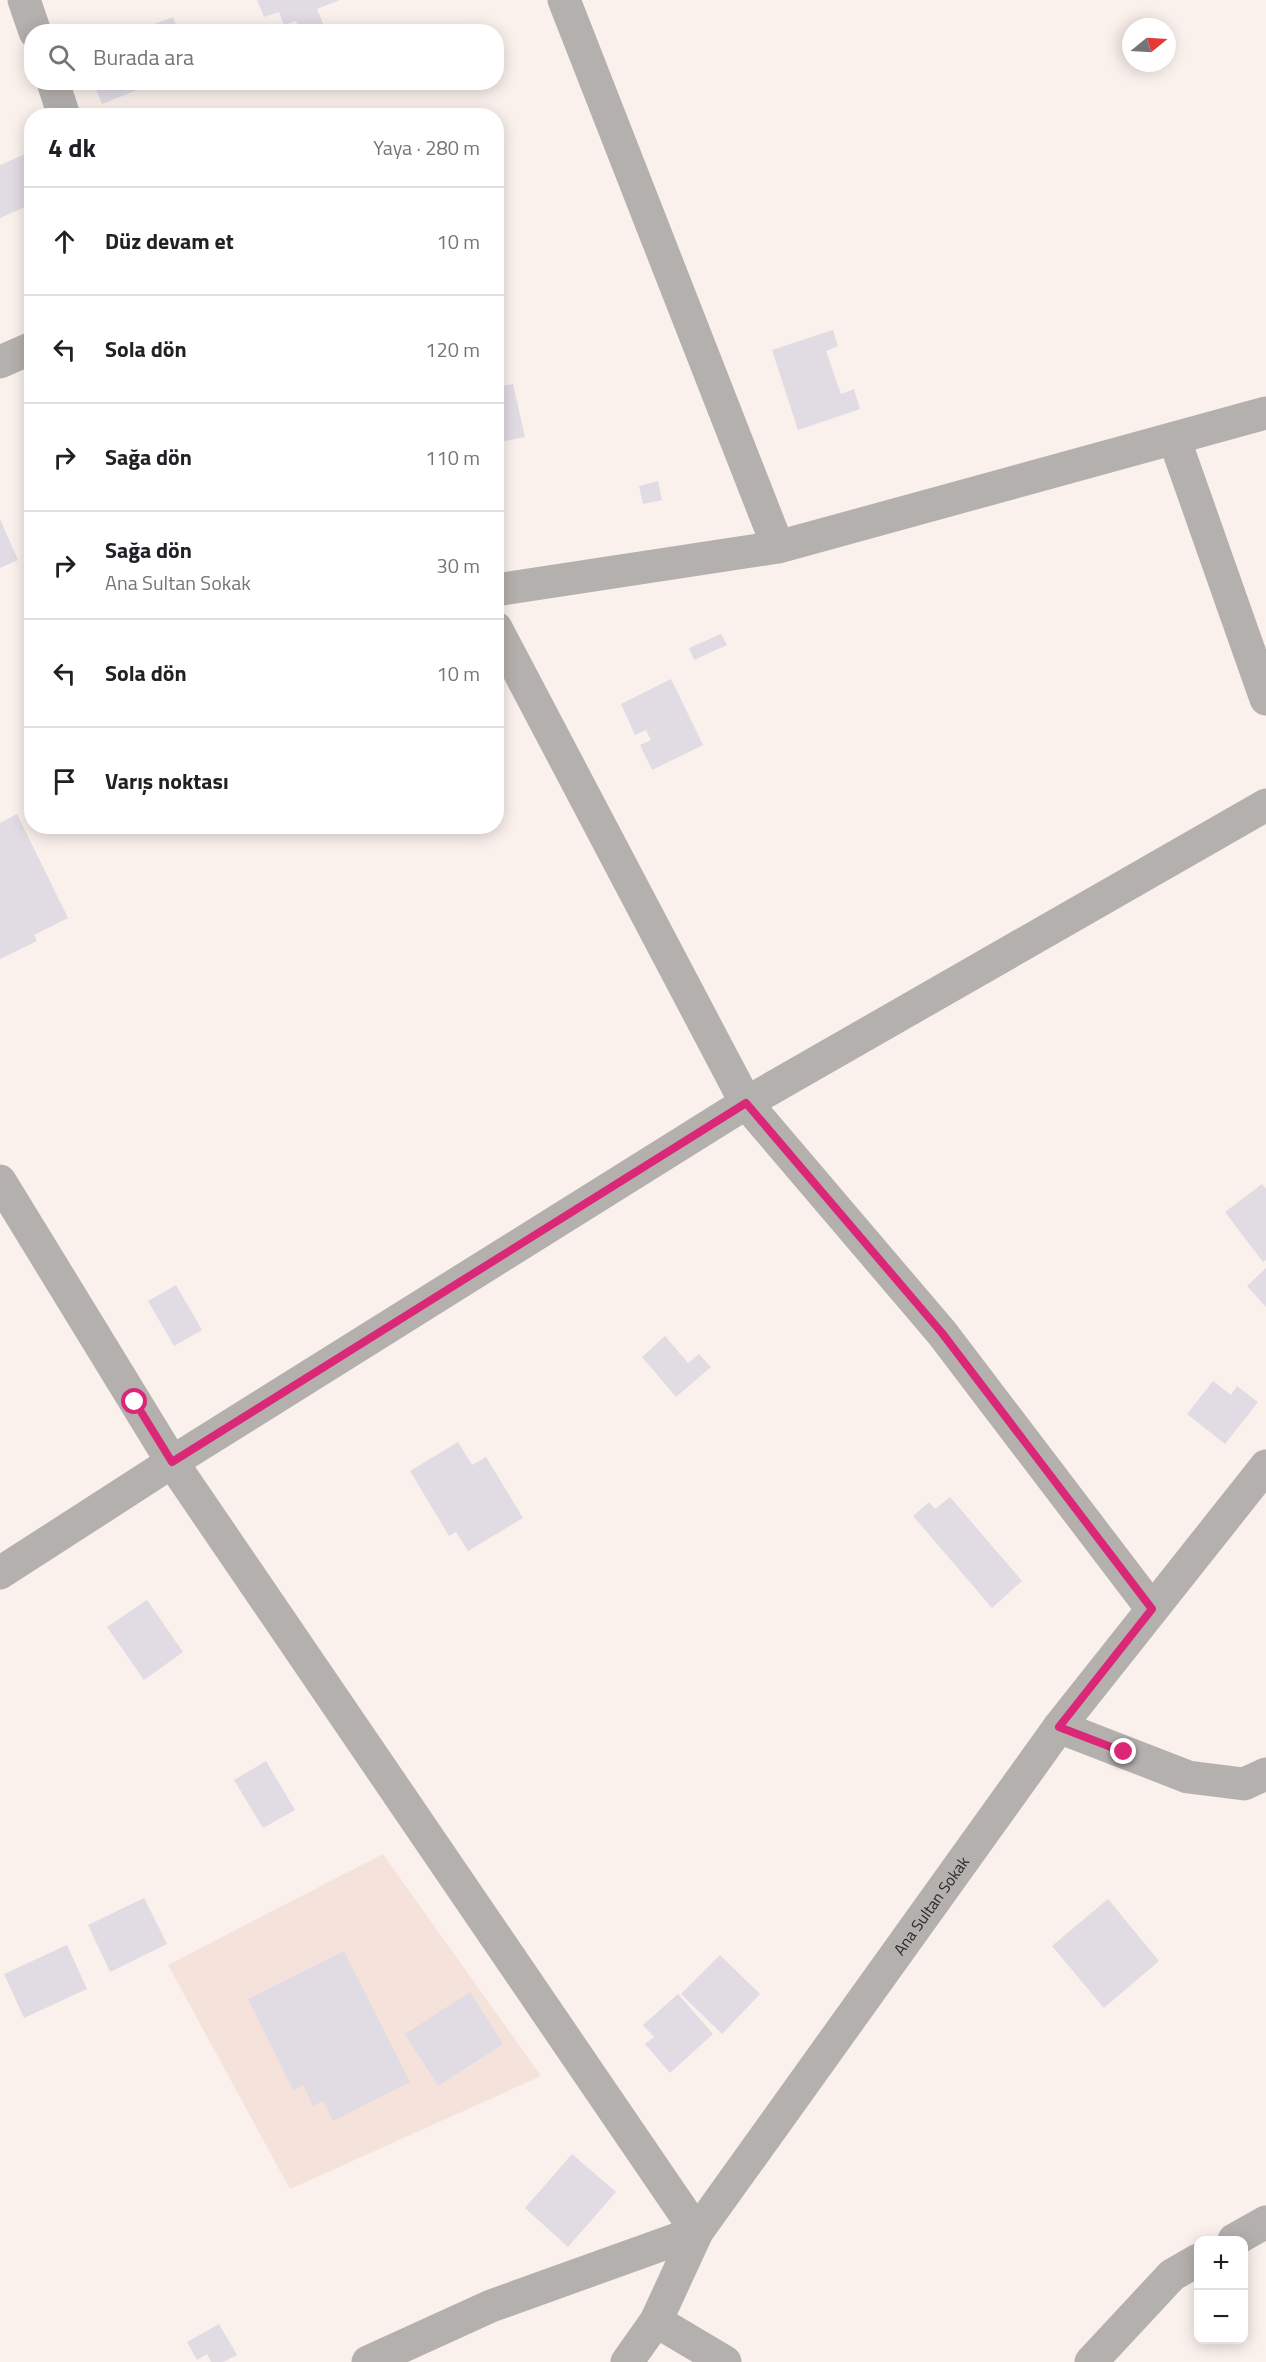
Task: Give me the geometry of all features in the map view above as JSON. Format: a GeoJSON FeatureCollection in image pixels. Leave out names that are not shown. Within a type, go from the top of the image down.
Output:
{"type":"FeatureCollection","features":[{"type":"Feature","properties":{"kind":"street"},"geometry":{"type":"LineString","coordinates":[[24,0],[32,24]]}},
{"type":"Feature","properties":{"kind":"street"},"geometry":{"type":"LineString","coordinates":[[564,0],[778,547]]}},
{"type":"Feature","properties":{"kind":"street"},"geometry":{"type":"LineString","coordinates":[[56,90],[61,108]]}},
{"type":"Feature","properties":{"kind":"street"},"geometry":{"type":"LineString","coordinates":[[0,362],[24,352]]}},
{"type":"Feature","properties":{"kind":"street"},"geometry":{"type":"LineString","coordinates":[[504,589],[778,547],[1266,413]]}},
{"type":"Feature","properties":{"kind":"street"},"geometry":{"type":"LineString","coordinates":[[1174,438],[1266,699]]}},
{"type":"Feature","properties":{"kind":"street"},"geometry":{"type":"LineString","coordinates":[[504,643],[746,1103],[942,1333],[1152,1609]]}},
{"type":"Feature","properties":{"kind":"street"},"geometry":{"type":"LineString","coordinates":[[0,1573],[172,1462],[746,1103],[1266,805]]}},
{"type":"Feature","properties":{"kind":"street"},"geometry":{"type":"LineString","coordinates":[[0,1181],[172,1462],[697,2232],[491,2306],[368,2362]]}},
{"type":"Feature","properties":{"kind":"street","name":"Ana Sultan Sokak"},"geometry":{"type":"LineString","coordinates":[[627,2362],[656,2321],[697,2232],[1059,1727],[1266,1466]]}},
{"type":"Feature","properties":{"kind":"street"},"geometry":{"type":"LineString","coordinates":[[1059,1727],[1188,1777],[1244,1784],[1266,1774]]}},
{"type":"Feature","properties":{"kind":"street"},"geometry":{"type":"LineString","coordinates":[[1242,2236],[1266,2222]]}},
{"type":"Feature","properties":{"kind":"street"},"geometry":{"type":"LineString","coordinates":[[1091,2362],[1172,2275],[1194,2262]]}},
{"type":"Feature","properties":{"kind":"street"},"geometry":{"type":"LineString","coordinates":[[656,2321],[725,2362]]}},
{"type":"Feature","properties":{"kind":"shaded area"},"geometry":{"type":"Polygon","coordinates":[[[383,1854],[541,2076],[290,2189],[168,1965],[383,1854]]]}},
{"type":"Feature","properties":{"kind":"building"},"geometry":{"type":"Polygon","coordinates":[[[257,0],[340,0],[317,9],[323,24],[297,24],[296,21],[284,24],[279,12],[264,17],[257,0]]]}},
{"type":"Feature","properties":{"kind":"building"},"geometry":{"type":"Polygon","coordinates":[[[173,17],[176,24],[154,24],[173,17]]]}},
{"type":"Feature","properties":{"kind":"building"},"geometry":{"type":"Polygon","coordinates":[[[96,90],[137,90],[102,104],[96,90]]]}},
{"type":"Feature","properties":{"kind":"building"},"geometry":{"type":"Polygon","coordinates":[[[24,154],[24,208],[0,218],[0,165],[24,154]]]}},
{"type":"Feature","properties":{"kind":"building"},"geometry":{"type":"Polygon","coordinates":[[[833,330],[838,346],[826,351],[841,394],[854,389],[860,409],[798,430],[772,350],[833,330]]]}},
{"type":"Feature","properties":{"kind":"building"},"geometry":{"type":"Polygon","coordinates":[[[513,384],[525,437],[504,441],[504,386],[513,384]]]}},
{"type":"Feature","properties":{"kind":"building"},"geometry":{"type":"Polygon","coordinates":[[[658,481],[662,500],[643,504],[639,486],[658,481]]]}},
{"type":"Feature","properties":{"kind":"building"},"geometry":{"type":"Polygon","coordinates":[[[0,519],[18,560],[0,568],[0,519]]]}},
{"type":"Feature","properties":{"kind":"building"},"geometry":{"type":"Polygon","coordinates":[[[721,634],[727,645],[694,660],[689,648],[721,634]]]}},
{"type":"Feature","properties":{"kind":"building"},"geometry":{"type":"Polygon","coordinates":[[[671,679],[703,745],[652,770],[640,745],[651,740],[646,730],[635,735],[621,704],[671,679]]]}},
{"type":"Feature","properties":{"kind":"building"},"geometry":{"type":"Polygon","coordinates":[[[17,814],[24,828],[24,834],[27,834],[68,918],[34,935],[37,941],[0,959],[0,823],[17,814]]]}},
{"type":"Feature","properties":{"kind":"building"},"geometry":{"type":"Polygon","coordinates":[[[1262,1184],[1266,1189],[1266,1260],[1263,1262],[1225,1212],[1262,1184]]]}},
{"type":"Feature","properties":{"kind":"building"},"geometry":{"type":"Polygon","coordinates":[[[1266,1268],[1266,1307],[1247,1286],[1266,1268]]]}},
{"type":"Feature","properties":{"kind":"building"},"geometry":{"type":"Polygon","coordinates":[[[176,1285],[202,1330],[174,1346],[148,1301],[176,1285]]]}},
{"type":"Feature","properties":{"kind":"building"},"geometry":{"type":"Polygon","coordinates":[[[665,1336],[688,1363],[699,1354],[711,1367],[676,1397],[642,1357],[665,1336]]]}},
{"type":"Feature","properties":{"kind":"building"},"geometry":{"type":"Polygon","coordinates":[[[1213,1381],[1231,1395],[1237,1386],[1258,1402],[1225,1444],[1187,1414],[1213,1381]]]}},
{"type":"Feature","properties":{"kind":"building"},"geometry":{"type":"Polygon","coordinates":[[[458,1442],[472,1465],[486,1457],[523,1518],[468,1551],[456,1532],[449,1536],[410,1471],[458,1442]]]}},
{"type":"Feature","properties":{"kind":"building"},"geometry":{"type":"Polygon","coordinates":[[[950,1497],[1022,1581],[992,1608],[913,1516],[929,1502],[935,1509],[950,1497]]]}},
{"type":"Feature","properties":{"kind":"building"},"geometry":{"type":"Polygon","coordinates":[[[147,1600],[183,1652],[144,1680],[107,1627],[147,1600]]]}},
{"type":"Feature","properties":{"kind":"building"},"geometry":{"type":"Polygon","coordinates":[[[266,1761],[295,1810],[263,1828],[234,1780],[266,1761]]]}},
{"type":"Feature","properties":{"kind":"building"},"geometry":{"type":"Polygon","coordinates":[[[144,1898],[167,1944],[110,1972],[88,1925],[144,1898]]]}},
{"type":"Feature","properties":{"kind":"building"},"geometry":{"type":"Polygon","coordinates":[[[1108,1899],[1159,1961],[1104,2008],[1052,1946],[1108,1899]]]}},
{"type":"Feature","properties":{"kind":"building"},"geometry":{"type":"Polygon","coordinates":[[[67,1945],[87,1989],[24,2018],[4,1974],[67,1945]]]}},
{"type":"Feature","properties":{"kind":"building"},"geometry":{"type":"Polygon","coordinates":[[[344,1951],[410,2082],[333,2121],[323,2101],[313,2106],[303,2085],[293,2090],[248,1999],[344,1951]]]}},
{"type":"Feature","properties":{"kind":"building"},"geometry":{"type":"Polygon","coordinates":[[[720,1955],[760,1994],[722,2034],[681,1994],[720,1955]]]}},
{"type":"Feature","properties":{"kind":"building"},"geometry":{"type":"Polygon","coordinates":[[[470,1992],[503,2044],[438,2086],[405,2034],[470,1992]]]}},
{"type":"Feature","properties":{"kind":"building"},"geometry":{"type":"Polygon","coordinates":[[[678,1994],[713,2034],[670,2073],[645,2044],[654,2037],[643,2025],[678,1994]]]}},
{"type":"Feature","properties":{"kind":"building"},"geometry":{"type":"Polygon","coordinates":[[[572,2154],[616,2192],[568,2247],[525,2208],[572,2154]]]}},
{"type":"Feature","properties":{"kind":"building"},"geometry":{"type":"Polygon","coordinates":[[[219,2324],[237,2355],[223,2362],[211,2362],[207,2354],[197,2360],[187,2342],[219,2324]]]}},
{"type":"Feature","properties":{"kind":"route"},"geometry":{"type":"LineString","coordinates":[[135,1402],[172,1462],[746,1103],[942,1333],[1152,1609],[1059,1727],[1124,1752]]}}]}
